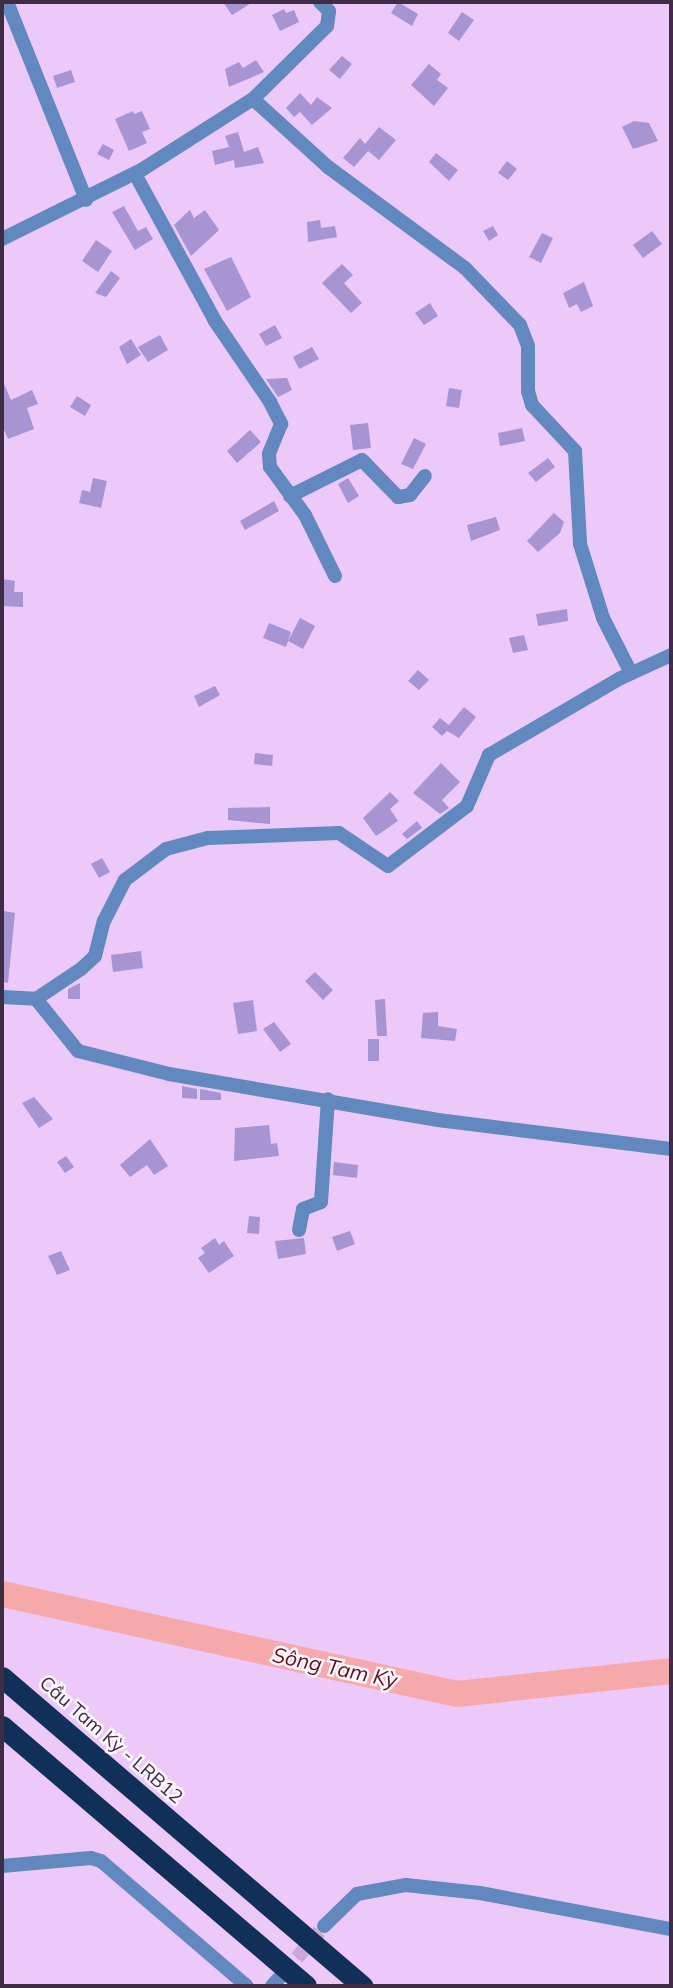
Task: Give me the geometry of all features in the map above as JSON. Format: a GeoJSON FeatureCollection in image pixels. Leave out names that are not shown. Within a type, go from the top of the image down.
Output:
{"type":"FeatureCollection","features":[{"type":"Feature","properties":{"kind":"highway","name":"Cầu Tam Kỳ - LRB12"},"geometry":{"type":"LineString","coordinates":[[2,1676],[363,1986]]}},
{"type":"Feature","properties":{"kind":"highway"},"geometry":{"type":"LineString","coordinates":[[2,1726],[306,1986]]}},
{"type":"Feature","properties":{"kind":"street"},"geometry":{"type":"LineString","coordinates":[[7,2],[86,200]]}},
{"type":"Feature","properties":{"kind":"street"},"geometry":{"type":"LineString","coordinates":[[2,239],[135,174],[253,99],[327,26],[331,17],[320,2]]}},
{"type":"Feature","properties":{"kind":"street"},"geometry":{"type":"LineString","coordinates":[[253,99],[327,167],[465,268],[520,325],[528,346],[532,405],[575,451],[580,544],[603,618],[631,673]]}},
{"type":"Feature","properties":{"kind":"street"},"geometry":{"type":"LineString","coordinates":[[135,174],[215,321],[270,402],[281,424],[270,449],[270,467],[320,542],[335,576]]}},
{"type":"Feature","properties":{"kind":"street"},"geometry":{"type":"LineString","coordinates":[[290,496],[362,460],[398,497],[410,495],[425,476]]}},
{"type":"Feature","properties":{"kind":"street"},"geometry":{"type":"LineString","coordinates":[[2,997],[37,999],[95,956],[104,920],[125,880],[166,849],[208,838],[340,833],[388,866],[467,806],[489,755],[631,673],[671,655]]}},
{"type":"Feature","properties":{"kind":"street"},"geometry":{"type":"LineString","coordinates":[[37,999],[78,1051],[169,1074],[328,1099],[438,1120],[671,1149]]}},
{"type":"Feature","properties":{"kind":"street"},"geometry":{"type":"LineString","coordinates":[[299,1230],[303,1209],[321,1202],[328,1099]]}},
{"type":"Feature","properties":{"kind":"street"},"geometry":{"type":"LineString","coordinates":[[2,1866],[91,1858],[101,1861],[247,1986]]}},
{"type":"Feature","properties":{"kind":"street"},"geometry":{"type":"LineString","coordinates":[[324,1926],[357,1894],[406,1885],[480,1893],[671,1929]]}},
{"type":"Feature","properties":{"kind":"building"},"geometry":{"type":"Polygon","coordinates":[[[223,2],[253,2],[232,15],[223,2]]]}},
{"type":"Feature","properties":{"kind":"building"},"geometry":{"type":"Polygon","coordinates":[[[398,2],[418,14],[412,26],[391,13],[398,2]]]}},
{"type":"Feature","properties":{"kind":"building"},"geometry":{"type":"Polygon","coordinates":[[[284,9],[286,13],[294,10],[299,22],[280,31],[272,15],[284,9]]]}},
{"type":"Feature","properties":{"kind":"building"},"geometry":{"type":"Polygon","coordinates":[[[462,12],[474,20],[459,41],[448,33],[462,12]]]}},
{"type":"Feature","properties":{"kind":"building"},"geometry":{"type":"Polygon","coordinates":[[[342,56],[352,64],[340,79],[329,70],[342,56]]]}},
{"type":"Feature","properties":{"kind":"building"},"geometry":{"type":"Polygon","coordinates":[[[256,60],[264,72],[229,87],[225,69],[239,62],[243,68],[256,60]]]}},
{"type":"Feature","properties":{"kind":"building"},"geometry":{"type":"Polygon","coordinates":[[[429,64],[441,74],[437,80],[448,88],[434,106],[411,85],[429,64]]]}},
{"type":"Feature","properties":{"kind":"building"},"geometry":{"type":"Polygon","coordinates":[[[71,70],[75,82],[57,88],[53,76],[71,70]]]}},
{"type":"Feature","properties":{"kind":"building"},"geometry":{"type":"Polygon","coordinates":[[[300,93],[311,105],[317,97],[332,108],[312,125],[300,112],[294,117],[286,108],[300,93]]]}},
{"type":"Feature","properties":{"kind":"building"},"geometry":{"type":"Polygon","coordinates":[[[133,111],[134,114],[142,111],[150,129],[142,132],[147,143],[129,151],[115,119],[133,111]]]}},
{"type":"Feature","properties":{"kind":"building"},"geometry":{"type":"Polygon","coordinates":[[[634,121],[649,123],[658,141],[633,149],[622,127],[634,121]]]}},
{"type":"Feature","properties":{"kind":"building"},"geometry":{"type":"Polygon","coordinates":[[[379,127],[396,140],[379,160],[368,151],[354,167],[343,158],[360,138],[365,144],[379,127]]]}},
{"type":"Feature","properties":{"kind":"building"},"geometry":{"type":"Polygon","coordinates":[[[238,132],[244,152],[258,147],[264,163],[235,168],[234,160],[215,165],[212,151],[229,147],[225,136],[238,132]]]}},
{"type":"Feature","properties":{"kind":"building"},"geometry":{"type":"Polygon","coordinates":[[[103,144],[114,150],[109,160],[97,154],[103,144]]]}},
{"type":"Feature","properties":{"kind":"building"},"geometry":{"type":"Polygon","coordinates":[[[436,153],[458,170],[449,181],[429,162],[436,153]]]}},
{"type":"Feature","properties":{"kind":"building"},"geometry":{"type":"Polygon","coordinates":[[[507,161],[517,169],[508,180],[498,173],[507,161]]]}},
{"type":"Feature","properties":{"kind":"building"},"geometry":{"type":"Polygon","coordinates":[[[124,206],[138,231],[146,227],[153,239],[135,250],[112,212],[124,206]]]}},
{"type":"Feature","properties":{"kind":"building"},"geometry":{"type":"Polygon","coordinates":[[[190,210],[194,218],[205,210],[219,230],[191,256],[174,225],[190,210]]]}},
{"type":"Feature","properties":{"kind":"building"},"geometry":{"type":"Polygon","coordinates":[[[320,220],[321,228],[335,226],[337,237],[308,242],[307,222],[320,220]]]}},
{"type":"Feature","properties":{"kind":"building"},"geometry":{"type":"Polygon","coordinates":[[[493,226],[498,235],[489,241],[483,231],[493,226]]]}},
{"type":"Feature","properties":{"kind":"building"},"geometry":{"type":"Polygon","coordinates":[[[652,231],[662,244],[643,258],[633,245],[652,231]]]}},
{"type":"Feature","properties":{"kind":"building"},"geometry":{"type":"Polygon","coordinates":[[[542,233],[553,238],[541,263],[529,257],[542,233]]]}},
{"type":"Feature","properties":{"kind":"building"},"geometry":{"type":"Polygon","coordinates":[[[96,240],[112,251],[98,272],[82,261],[96,240]]]}},
{"type":"Feature","properties":{"kind":"building"},"geometry":{"type":"Polygon","coordinates":[[[231,257],[251,297],[227,311],[204,269],[231,257]]]}},
{"type":"Feature","properties":{"kind":"building"},"geometry":{"type":"Polygon","coordinates":[[[342,264],[353,275],[344,283],[362,303],[351,313],[322,283],[342,264]]]}},
{"type":"Feature","properties":{"kind":"building"},"geometry":{"type":"Polygon","coordinates":[[[111,271],[120,278],[106,297],[95,293],[111,271]]]}},
{"type":"Feature","properties":{"kind":"building"},"geometry":{"type":"Polygon","coordinates":[[[584,282],[593,306],[581,312],[577,304],[569,308],[563,293],[584,282]]]}},
{"type":"Feature","properties":{"kind":"building"},"geometry":{"type":"Polygon","coordinates":[[[430,303],[438,316],[424,325],[415,313],[430,303]]]}},
{"type":"Feature","properties":{"kind":"building"},"geometry":{"type":"Polygon","coordinates":[[[275,325],[282,338],[266,346],[259,334],[275,325]]]}},
{"type":"Feature","properties":{"kind":"building"},"geometry":{"type":"Polygon","coordinates":[[[160,335],[168,350],[148,362],[138,347],[160,335]]]}},
{"type":"Feature","properties":{"kind":"building"},"geometry":{"type":"Polygon","coordinates":[[[131,339],[141,355],[127,364],[119,347],[131,339]]]}},
{"type":"Feature","properties":{"kind":"building"},"geometry":{"type":"Polygon","coordinates":[[[312,347],[319,359],[299,369],[293,357],[312,347]]]}},
{"type":"Feature","properties":{"kind":"building"},"geometry":{"type":"Polygon","coordinates":[[[287,378],[292,390],[278,397],[266,379],[287,378]]]}},
{"type":"Feature","properties":{"kind":"building"},"geometry":{"type":"Polygon","coordinates":[[[2,379],[11,400],[32,390],[38,404],[27,408],[34,429],[8,439],[2,425],[2,379]]]}},
{"type":"Feature","properties":{"kind":"building"},"geometry":{"type":"Polygon","coordinates":[[[449,388],[462,390],[459,408],[446,406],[449,388]]]}},
{"type":"Feature","properties":{"kind":"building"},"geometry":{"type":"Polygon","coordinates":[[[77,396],[91,405],[85,416],[70,407],[77,396]]]}},
{"type":"Feature","properties":{"kind":"building"},"geometry":{"type":"Polygon","coordinates":[[[368,423],[371,448],[353,450],[350,425],[368,423]]]}},
{"type":"Feature","properties":{"kind":"building"},"geometry":{"type":"Polygon","coordinates":[[[522,428],[525,441],[500,446],[498,433],[522,428]]]}},
{"type":"Feature","properties":{"kind":"building"},"geometry":{"type":"Polygon","coordinates":[[[250,430],[261,442],[237,463],[227,451],[250,430]]]}},
{"type":"Feature","properties":{"kind":"building"},"geometry":{"type":"Polygon","coordinates":[[[414,438],[426,444],[413,469],[401,464],[414,438]]]}},
{"type":"Feature","properties":{"kind":"building"},"geometry":{"type":"Polygon","coordinates":[[[548,458],[555,467],[536,482],[528,473],[548,458]]]}},
{"type":"Feature","properties":{"kind":"building"},"geometry":{"type":"Polygon","coordinates":[[[93,478],[107,481],[101,508],[79,503],[82,490],[90,492],[93,478]]]}},
{"type":"Feature","properties":{"kind":"building"},"geometry":{"type":"Polygon","coordinates":[[[348,478],[359,496],[348,503],[338,484],[348,478]]]}},
{"type":"Feature","properties":{"kind":"building"},"geometry":{"type":"Polygon","coordinates":[[[274,501],[279,511],[245,530],[240,521],[274,501]]]}},
{"type":"Feature","properties":{"kind":"building"},"geometry":{"type":"Polygon","coordinates":[[[554,513],[564,522],[560,533],[538,552],[527,541],[554,513]]]}},
{"type":"Feature","properties":{"kind":"building"},"geometry":{"type":"Polygon","coordinates":[[[496,517],[500,530],[471,541],[467,525],[496,517]]]}},
{"type":"Feature","properties":{"kind":"building"},"geometry":{"type":"Polygon","coordinates":[[[2,579],[15,581],[14,592],[23,592],[23,607],[2,606],[2,579]]]}},
{"type":"Feature","properties":{"kind":"building"},"geometry":{"type":"Polygon","coordinates":[[[567,609],[568,621],[538,626],[536,614],[567,609]]]}},
{"type":"Feature","properties":{"kind":"building"},"geometry":{"type":"Polygon","coordinates":[[[300,618],[315,626],[303,649],[288,641],[300,618]]]}},
{"type":"Feature","properties":{"kind":"building"},"geometry":{"type":"Polygon","coordinates":[[[269,623],[291,632],[286,647],[263,638],[269,623]]]}},
{"type":"Feature","properties":{"kind":"building"},"geometry":{"type":"Polygon","coordinates":[[[524,635],[528,650],[513,653],[509,638],[524,635]]]}},
{"type":"Feature","properties":{"kind":"building"},"geometry":{"type":"Polygon","coordinates":[[[418,670],[429,680],[419,690],[408,681],[418,670]]]}},
{"type":"Feature","properties":{"kind":"building"},"geometry":{"type":"Polygon","coordinates":[[[215,686],[220,695],[199,707],[194,696],[215,686]]]}},
{"type":"Feature","properties":{"kind":"building"},"geometry":{"type":"Polygon","coordinates":[[[464,707],[476,717],[459,738],[447,731],[442,736],[432,727],[440,718],[449,725],[464,707]]]}},
{"type":"Feature","properties":{"kind":"building"},"geometry":{"type":"Polygon","coordinates":[[[255,753],[273,755],[272,766],[254,764],[255,753]]]}},
{"type":"Feature","properties":{"kind":"building"},"geometry":{"type":"Polygon","coordinates":[[[441,763],[460,782],[442,800],[449,808],[440,814],[413,793],[441,763]]]}},
{"type":"Feature","properties":{"kind":"building"},"geometry":{"type":"Polygon","coordinates":[[[390,792],[399,801],[390,809],[398,821],[376,836],[363,818],[390,792]]]}},
{"type":"Feature","properties":{"kind":"building"},"geometry":{"type":"Polygon","coordinates":[[[270,807],[270,824],[228,820],[228,808],[270,807]]]}},
{"type":"Feature","properties":{"kind":"building"},"geometry":{"type":"Polygon","coordinates":[[[417,821],[422,828],[407,839],[402,834],[417,821]]]}},
{"type":"Feature","properties":{"kind":"building"},"geometry":{"type":"Polygon","coordinates":[[[102,858],[110,872],[99,878],[91,864],[102,858]]]}},
{"type":"Feature","properties":{"kind":"building"},"geometry":{"type":"Polygon","coordinates":[[[4,911],[15,913],[8,983],[2,982],[4,911]]]}},
{"type":"Feature","properties":{"kind":"building"},"geometry":{"type":"Polygon","coordinates":[[[141,951],[143,968],[113,972],[111,955],[141,951]]]}},
{"type":"Feature","properties":{"kind":"building"},"geometry":{"type":"Polygon","coordinates":[[[315,972],[333,990],[323,1000],[305,981],[315,972]]]}},
{"type":"Feature","properties":{"kind":"building"},"geometry":{"type":"Polygon","coordinates":[[[80,983],[80,999],[68,999],[68,989],[80,983]]]}},
{"type":"Feature","properties":{"kind":"building"},"geometry":{"type":"Polygon","coordinates":[[[385,999],[387,1036],[377,1036],[375,1000],[385,999]]]}},
{"type":"Feature","properties":{"kind":"building"},"geometry":{"type":"Polygon","coordinates":[[[253,1000],[257,1031],[238,1034],[233,1003],[253,1000]]]}},
{"type":"Feature","properties":{"kind":"building"},"geometry":{"type":"Polygon","coordinates":[[[438,1012],[438,1026],[457,1029],[455,1041],[421,1038],[423,1013],[438,1012]]]}},
{"type":"Feature","properties":{"kind":"building"},"geometry":{"type":"Polygon","coordinates":[[[274,1022],[291,1044],[280,1052],[263,1029],[274,1022]]]}},
{"type":"Feature","properties":{"kind":"building"},"geometry":{"type":"Polygon","coordinates":[[[368,1039],[379,1039],[379,1061],[368,1061],[368,1039]]]}},
{"type":"Feature","properties":{"kind":"building"},"geometry":{"type":"Polygon","coordinates":[[[182,1086],[197,1089],[197,1099],[182,1098],[182,1086]]]}},
{"type":"Feature","properties":{"kind":"building"},"geometry":{"type":"Polygon","coordinates":[[[200,1089],[221,1093],[221,1100],[200,1100],[200,1089]]]}},
{"type":"Feature","properties":{"kind":"building"},"geometry":{"type":"Polygon","coordinates":[[[34,1097],[53,1119],[39,1128],[22,1103],[34,1097]]]}},
{"type":"Feature","properties":{"kind":"building"},"geometry":{"type":"Polygon","coordinates":[[[269,1125],[271,1144],[277,1143],[279,1156],[234,1161],[235,1128],[269,1125]]]}},
{"type":"Feature","properties":{"kind":"building"},"geometry":{"type":"Polygon","coordinates":[[[150,1139],[168,1166],[154,1175],[147,1165],[130,1177],[120,1165],[150,1139]]]}},
{"type":"Feature","properties":{"kind":"building"},"geometry":{"type":"Polygon","coordinates":[[[66,1156],[74,1167],[65,1173],[57,1162],[66,1156]]]}},
{"type":"Feature","properties":{"kind":"building"},"geometry":{"type":"Polygon","coordinates":[[[334,1162],[358,1165],[357,1178],[333,1175],[334,1162]]]}},
{"type":"Feature","properties":{"kind":"building"},"geometry":{"type":"Polygon","coordinates":[[[249,1216],[260,1217],[259,1234],[247,1233],[249,1216]]]}},
{"type":"Feature","properties":{"kind":"building"},"geometry":{"type":"Polygon","coordinates":[[[350,1231],[355,1244],[337,1251],[332,1237],[350,1231]]]}},
{"type":"Feature","properties":{"kind":"building"},"geometry":{"type":"Polygon","coordinates":[[[215,1238],[219,1245],[224,1241],[234,1256],[209,1273],[198,1258],[205,1253],[201,1248],[215,1238]]]}},
{"type":"Feature","properties":{"kind":"building"},"geometry":{"type":"Polygon","coordinates":[[[304,1238],[306,1254],[278,1259],[275,1241],[304,1238]]]}},
{"type":"Feature","properties":{"kind":"building"},"geometry":{"type":"Polygon","coordinates":[[[61,1251],[70,1270],[57,1275],[48,1256],[61,1251]]]}},
{"type":"Feature","properties":{"kind":"waterway","name":"Sông Tam Kỳ"},"geometry":{"type":"LineString","coordinates":[[2,1594],[457,1694],[671,1671]]}},
{"type":"Feature","properties":{"kind":"tunnel"},"geometry":{"type":"LineString","coordinates":[[283,1974],[324,1926]]}}]}
